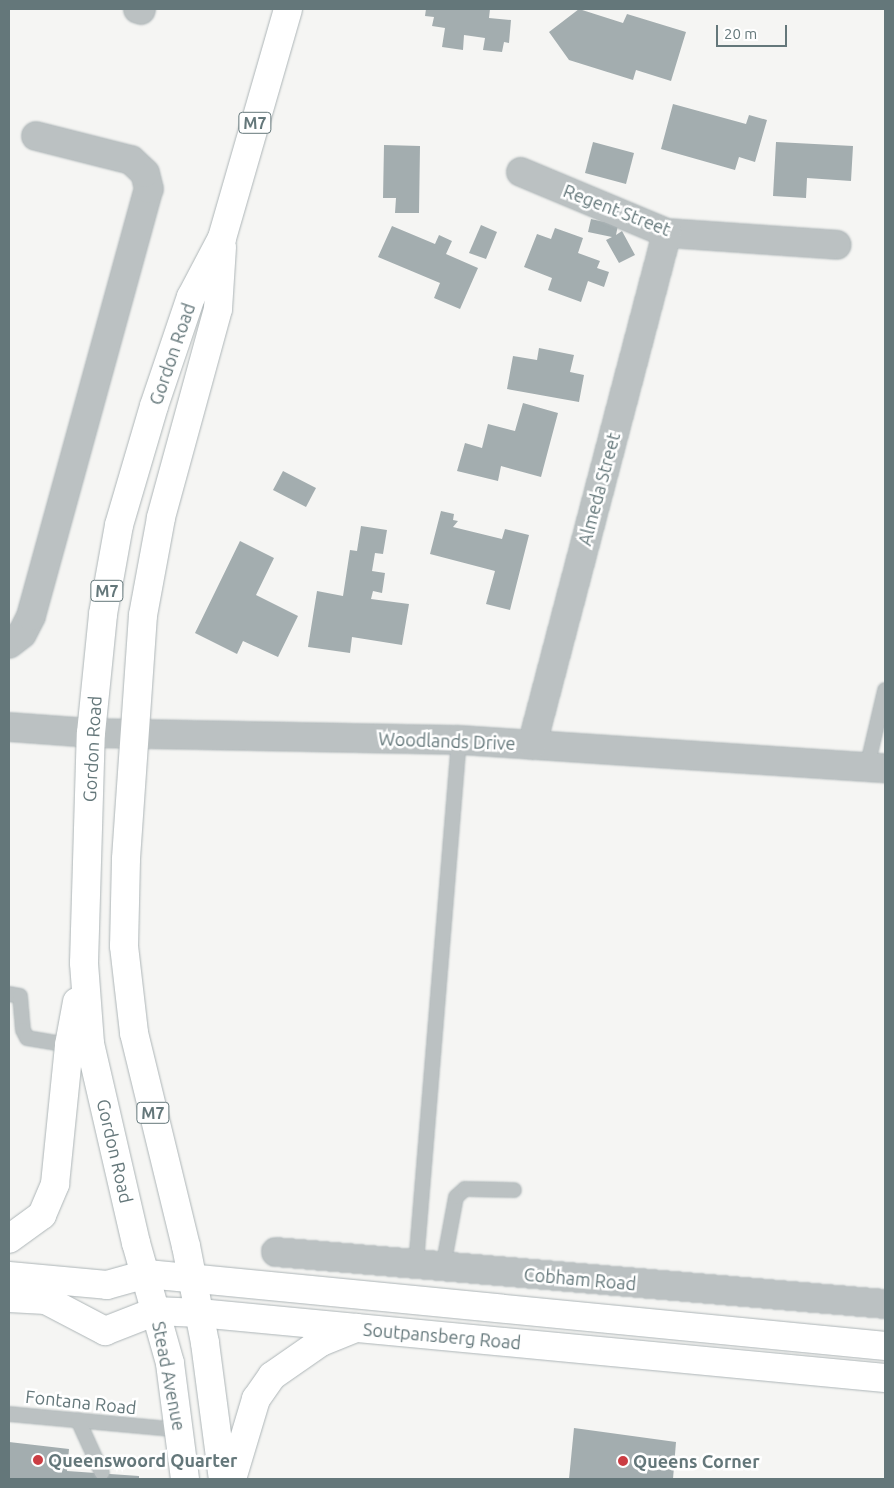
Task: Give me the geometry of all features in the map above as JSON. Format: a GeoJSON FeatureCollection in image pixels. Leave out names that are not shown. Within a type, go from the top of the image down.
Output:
{"type":"FeatureCollection","features":[{"type":"Feature","properties":{"kind":"main road","name":"Gordon Road"},"geometry":{"type":"LineString","coordinates":[[147,1274],[136,1243],[90,1043],[84,963],[91,733],[104,614],[119,525],[154,406],[191,297],[222,238],[288,9]]}},
{"type":"Feature","properties":{"kind":"main road","name":"Gordon Road"},"geometry":{"type":"LineString","coordinates":[[192,1278],[139,1057],[126,982],[126,859],[144,616],[161,518],[218,309],[222,238]]}},
{"type":"Feature","properties":{"kind":"main road"},"geometry":{"type":"LineString","coordinates":[[9,1239],[42,1216],[53,1191],[61,1152],[69,1045],[84,963]]}},
{"type":"Feature","properties":{"kind":"main road","name":"Soutpansberg Road"},"geometry":{"type":"LineString","coordinates":[[9,1276],[107,1285],[147,1274],[360,1297],[885,1346]]}},
{"type":"Feature","properties":{"kind":"main road","name":"Stead Avenue"},"geometry":{"type":"LineString","coordinates":[[147,1274],[170,1363],[185,1479]]}},
{"type":"Feature","properties":{"kind":"main road","name":"M7"},"geometry":{"type":"LineString","coordinates":[[192,1278],[199,1313],[223,1479]]}},
{"type":"Feature","properties":{"kind":"main road","name":"Soutpansberg Road"},"geometry":{"type":"LineString","coordinates":[[9,1298],[46,1300],[105,1331],[156,1311],[199,1313],[885,1378]]}},
{"type":"Feature","properties":{"kind":"main road"},"geometry":{"type":"LineString","coordinates":[[232,1479],[256,1399],[272,1376],[321,1342],[356,1328]]}},
{"type":"Feature","properties":{"kind":"street"},"geometry":{"type":"LineString","coordinates":[[9,644],[22,634],[31,616],[150,190],[145,173],[131,160],[36,136]]}},
{"type":"Feature","properties":{"kind":"street","name":"Regent Street"},"geometry":{"type":"LineString","coordinates":[[521,172],[667,233],[837,245]]}},
{"type":"Feature","properties":{"kind":"street","name":"Almeda Street"},"geometry":{"type":"LineString","coordinates":[[532,745],[667,233]]}},
{"type":"Feature","properties":{"kind":"street","name":"Woodlands Drive"},"geometry":{"type":"LineString","coordinates":[[9,727],[91,733],[459,740],[876,768]]}},
{"type":"Feature","properties":{"kind":"street","name":"Cobham Road"},"geometry":{"type":"LineString","coordinates":[[276,1252],[885,1304]]}},
{"type":"Feature","properties":{"kind":"lane"},"geometry":{"type":"LineString","coordinates":[[876,768],[885,690]]}},
{"type":"Feature","properties":{"kind":"lane"},"geometry":{"type":"LineString","coordinates":[[416,1264],[459,740]]}},
{"type":"Feature","properties":{"kind":"lane"},"geometry":{"type":"LineString","coordinates":[[9,994],[20,996],[24,1030],[27,1038],[69,1045]]}},
{"type":"Feature","properties":{"kind":"lane"},"geometry":{"type":"LineString","coordinates":[[443,1267],[456,1197],[465,1189],[514,1190]]}},
{"type":"Feature","properties":{"kind":"lane","name":"Fontana Road"},"geometry":{"type":"LineString","coordinates":[[9,1414],[180,1430]]}},
{"type":"Feature","properties":{"kind":"lane"},"geometry":{"type":"LineString","coordinates":[[78,1420],[102,1473]]}},
{"type":"Feature","properties":{"kind":"building"},"geometry":{"type":"Polygon","coordinates":[[[426,9],[490,9],[489,18],[511,20],[509,43],[504,42],[502,52],[483,50],[485,38],[464,35],[463,50],[442,47],[445,28],[432,26],[434,17],[425,16],[426,9]]]}},
{"type":"Feature","properties":{"kind":"building"},"geometry":{"type":"Polygon","coordinates":[[[579,9],[623,23],[627,14],[686,32],[671,81],[636,70],[633,80],[569,60],[549,32],[579,9]]]}},
{"type":"Feature","properties":{"kind":"building"},"geometry":{"type":"Polygon","coordinates":[[[673,104],[746,124],[749,115],[767,120],[755,162],[739,157],[735,170],[661,149],[673,104]]]}},
{"type":"Feature","properties":{"kind":"building"},"geometry":{"type":"Polygon","coordinates":[[[593,142],[634,153],[626,184],[585,173],[593,142]]]}},
{"type":"Feature","properties":{"kind":"building"},"geometry":{"type":"Polygon","coordinates":[[[776,142],[853,146],[851,181],[807,178],[806,198],[773,196],[776,142]]]}},
{"type":"Feature","properties":{"kind":"building"},"geometry":{"type":"Polygon","coordinates":[[[384,145],[420,146],[419,213],[395,213],[396,198],[383,198],[384,145]]]}},
{"type":"Feature","properties":{"kind":"building"},"geometry":{"type":"Polygon","coordinates":[[[591,219],[618,225],[616,235],[622,231],[635,255],[619,263],[606,240],[612,237],[588,232],[591,219]]]}},
{"type":"Feature","properties":{"kind":"building"},"geometry":{"type":"Polygon","coordinates":[[[481,225],[497,232],[486,259],[469,253],[481,225]]]}},
{"type":"Feature","properties":{"kind":"building"},"geometry":{"type":"Polygon","coordinates":[[[392,226],[435,244],[439,235],[452,241],[446,254],[478,268],[460,309],[434,298],[440,283],[378,257],[392,226]]]}},
{"type":"Feature","properties":{"kind":"building"},"geometry":{"type":"Polygon","coordinates":[[[555,228],[583,238],[578,253],[600,261],[597,268],[609,272],[604,287],[588,281],[581,302],[548,290],[552,278],[524,267],[537,234],[551,239],[555,228]]]}},
{"type":"Feature","properties":{"kind":"building"},"geometry":{"type":"Polygon","coordinates":[[[539,348],[574,355],[570,372],[584,375],[579,402],[507,389],[513,356],[537,360],[539,348]]]}},
{"type":"Feature","properties":{"kind":"building"},"geometry":{"type":"Polygon","coordinates":[[[523,403],[558,413],[541,477],[501,466],[498,481],[457,471],[465,443],[482,448],[488,424],[515,431],[523,403]]]}},
{"type":"Feature","properties":{"kind":"building"},"geometry":{"type":"Polygon","coordinates":[[[283,471],[316,488],[306,507],[273,490],[283,471]]]}},
{"type":"Feature","properties":{"kind":"building"},"geometry":{"type":"Polygon","coordinates":[[[441,511],[454,514],[453,520],[458,521],[453,527],[502,539],[505,529],[529,535],[510,610],[486,604],[495,571],[430,554],[441,511]]]}},
{"type":"Feature","properties":{"kind":"building"},"geometry":{"type":"Polygon","coordinates":[[[361,526],[387,530],[383,554],[375,553],[372,571],[385,573],[382,593],[373,591],[371,599],[409,604],[402,645],[352,637],[350,653],[308,647],[317,591],[343,596],[350,550],[357,551],[361,526]]]}},
{"type":"Feature","properties":{"kind":"building"},"geometry":{"type":"Polygon","coordinates":[[[240,541],[274,558],[256,595],[298,616],[278,657],[243,641],[237,654],[195,633],[240,541]]]}},
{"type":"Feature","properties":{"kind":"building","name":"Queens Corner"},"geometry":{"type":"Polygon","coordinates":[[[574,1428],[676,1442],[673,1479],[569,1479],[574,1428]]]}},
{"type":"Feature","properties":{"kind":"building","name":"Queenswoord Quarter"},"geometry":{"type":"Polygon","coordinates":[[[9,1442],[69,1449],[67,1471],[139,1476],[139,1479],[9,1479],[9,1442]]]}},
{"type":"Feature","properties":{"kind":"place","name":"Queenswoord Quarter"},"geometry":{"type":"Point","coordinates":[38,1460]}},
{"type":"Feature","properties":{"kind":"place","name":"Queens Corner"},"geometry":{"type":"Point","coordinates":[623,1461]}}]}
